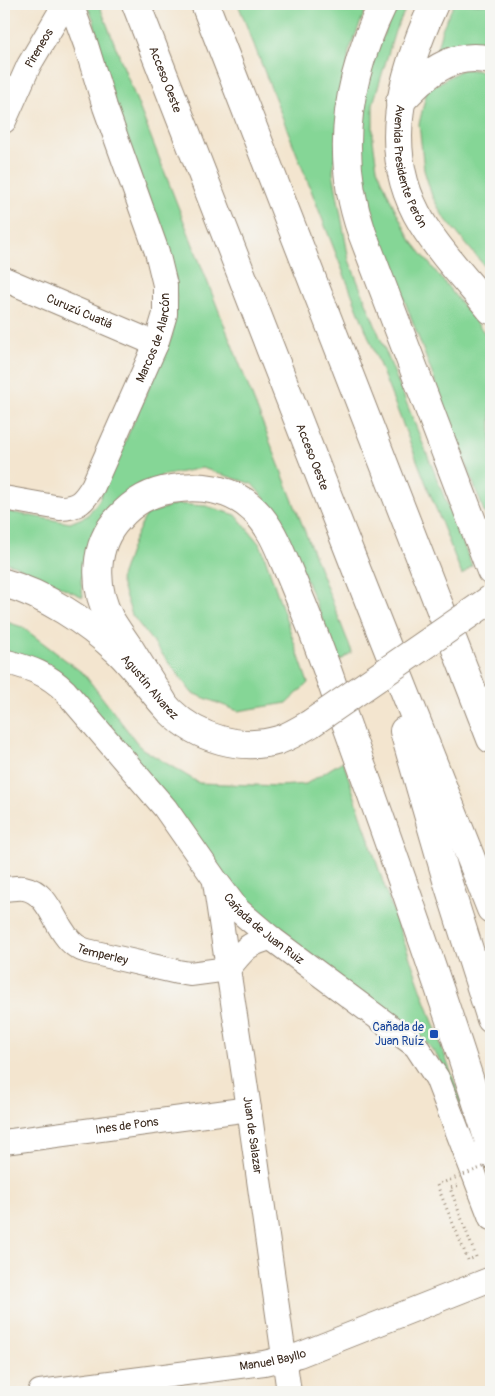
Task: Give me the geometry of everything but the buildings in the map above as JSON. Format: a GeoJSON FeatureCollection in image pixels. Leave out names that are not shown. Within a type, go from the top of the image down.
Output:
{"type":"FeatureCollection","features":[{"type":"Feature","properties":{"kind":"main road","name":"Acceso Oeste"},"geometry":{"type":"LineString","coordinates":[[136,4],[491,909]]}},
{"type":"Feature","properties":{"kind":"main road"},"geometry":{"type":"LineString","coordinates":[[205,4],[491,740]]}},
{"type":"Feature","properties":{"kind":"main road"},"geometry":{"type":"LineString","coordinates":[[383,4],[363,52],[351,96],[346,153],[351,196],[362,233],[491,571]]}},
{"type":"Feature","properties":{"kind":"main road","name":"Avenida Presidente Perón"},"geometry":{"type":"LineString","coordinates":[[434,4],[411,59],[400,102],[398,132],[400,163],[414,209],[431,238],[491,310]]}},
{"type":"Feature","properties":{"kind":"main road"},"geometry":{"type":"LineString","coordinates":[[400,102],[427,76],[444,64],[464,58],[491,60]]}},
{"type":"Feature","properties":{"kind":"main road"},"geometry":{"type":"LineString","coordinates":[[163,702],[106,611],[98,582],[99,558],[102,546],[113,524],[125,511],[140,500],[153,494],[179,488],[213,489],[237,498],[248,504],[256,512],[271,533],[296,589],[322,654],[422,933],[488,1138],[491,1154]]}},
{"type":"Feature","properties":{"kind":"main road"},"geometry":{"type":"LineString","coordinates":[[357,571],[447,880],[491,1018]]}},
{"type":"Feature","properties":{"kind":"main road","name":"Agustín Alvarez"},"geometry":{"type":"LineString","coordinates":[[4,583],[34,594],[62,609],[99,636],[126,659],[175,715],[189,726],[214,738],[229,742],[253,744],[282,739],[310,724],[491,600]]}},
{"type":"Feature","properties":{"kind":"street","name":"Pireneos"},"geometry":{"type":"LineString","coordinates":[[4,121],[38,49],[65,4]]}},
{"type":"Feature","properties":{"kind":"street","name":"Marcos de Alarcón"},"geometry":{"type":"LineString","coordinates":[[4,498],[60,508],[69,508],[85,500],[156,344],[165,314],[165,285],[157,252],[105,107],[71,4]]}},
{"type":"Feature","properties":{"kind":"street","name":"Curuzú Cuatiá"},"geometry":{"type":"LineString","coordinates":[[4,279],[156,344]]}},
{"type":"Feature","properties":{"kind":"street","name":"Cañada de Juan Ruiz"},"geometry":{"type":"LineString","coordinates":[[4,661],[39,672],[54,680],[165,808],[238,910],[271,938],[416,1046],[438,1078],[484,1171],[491,1218]]}},
{"type":"Feature","properties":{"kind":"street","name":"Juan de Salazar"},"geometry":{"type":"LineString","coordinates":[[214,878],[289,1392]]}},
{"type":"Feature","properties":{"kind":"street","name":"Temperley"},"geometry":{"type":"LineString","coordinates":[[4,890],[25,888],[34,892],[42,898],[75,946],[87,951],[190,974],[228,969]]}},
{"type":"Feature","properties":{"kind":"street"},"geometry":{"type":"LineString","coordinates":[[228,969],[252,943],[271,938]]}},
{"type":"Feature","properties":{"kind":"street","name":"Ines de Pons"},"geometry":{"type":"LineString","coordinates":[[4,1142],[249,1109]]}},
{"type":"Feature","properties":{"kind":"street","name":"Manuel Bayllo"},"geometry":{"type":"LineString","coordinates":[[40,1392],[299,1356],[491,1279]]}},
{"type":"Feature","properties":{"kind":"path"},"geometry":{"type":"LineString","coordinates":[[484,1171],[450,1188],[476,1257],[468,1260],[437,1185],[484,1171]]}},
{"type":"Feature","properties":{"kind":"green space"},"geometry":{"type":"Polygon","coordinates":[[[86,4],[99,4],[352,652],[340,661],[279,515],[252,484],[202,468],[161,476],[115,504],[87,549],[81,581],[83,597],[4,562],[4,511],[70,523],[87,516],[99,500],[172,336],[177,300],[164,245],[118,115],[93,18],[86,4]]]}},
{"type":"Feature","properties":{"kind":"green space"},"geometry":{"type":"Polygon","coordinates":[[[238,4],[368,4],[349,51],[333,172],[349,260],[472,566],[462,575],[238,4]]]}},
{"type":"Feature","properties":{"kind":"green space"},"geometry":{"type":"Polygon","coordinates":[[[397,4],[408,4],[395,31],[373,104],[373,140],[377,168],[410,239],[491,341],[491,530],[366,198],[360,151],[363,103],[373,59],[397,4]]]}},
{"type":"Feature","properties":{"kind":"green space"},"geometry":{"type":"Polygon","coordinates":[[[454,4],[491,4],[491,44],[467,43],[436,52],[442,29],[454,4]]]}},
{"type":"Feature","properties":{"kind":"green space"},"geometry":{"type":"Polygon","coordinates":[[[463,69],[491,72],[491,274],[443,216],[432,196],[424,170],[419,124],[427,90],[463,69]]]}},
{"type":"Feature","properties":{"kind":"green space"},"geometry":{"type":"Polygon","coordinates":[[[177,504],[206,506],[236,515],[261,546],[308,683],[287,703],[238,711],[192,693],[132,615],[120,580],[133,542],[146,515],[177,504]]]}},
{"type":"Feature","properties":{"kind":"green space"},"geometry":{"type":"Polygon","coordinates":[[[4,621],[22,627],[84,674],[141,748],[199,783],[280,786],[306,784],[343,761],[387,894],[472,1131],[440,1060],[423,1038],[256,922],[74,688],[4,657],[4,621]]]}},
{"type":"Feature","properties":{"kind":"place","name":"Cañada de Juan Ruíz"},"geometry":{"type":"Point","coordinates":[434,1034]}}]}
